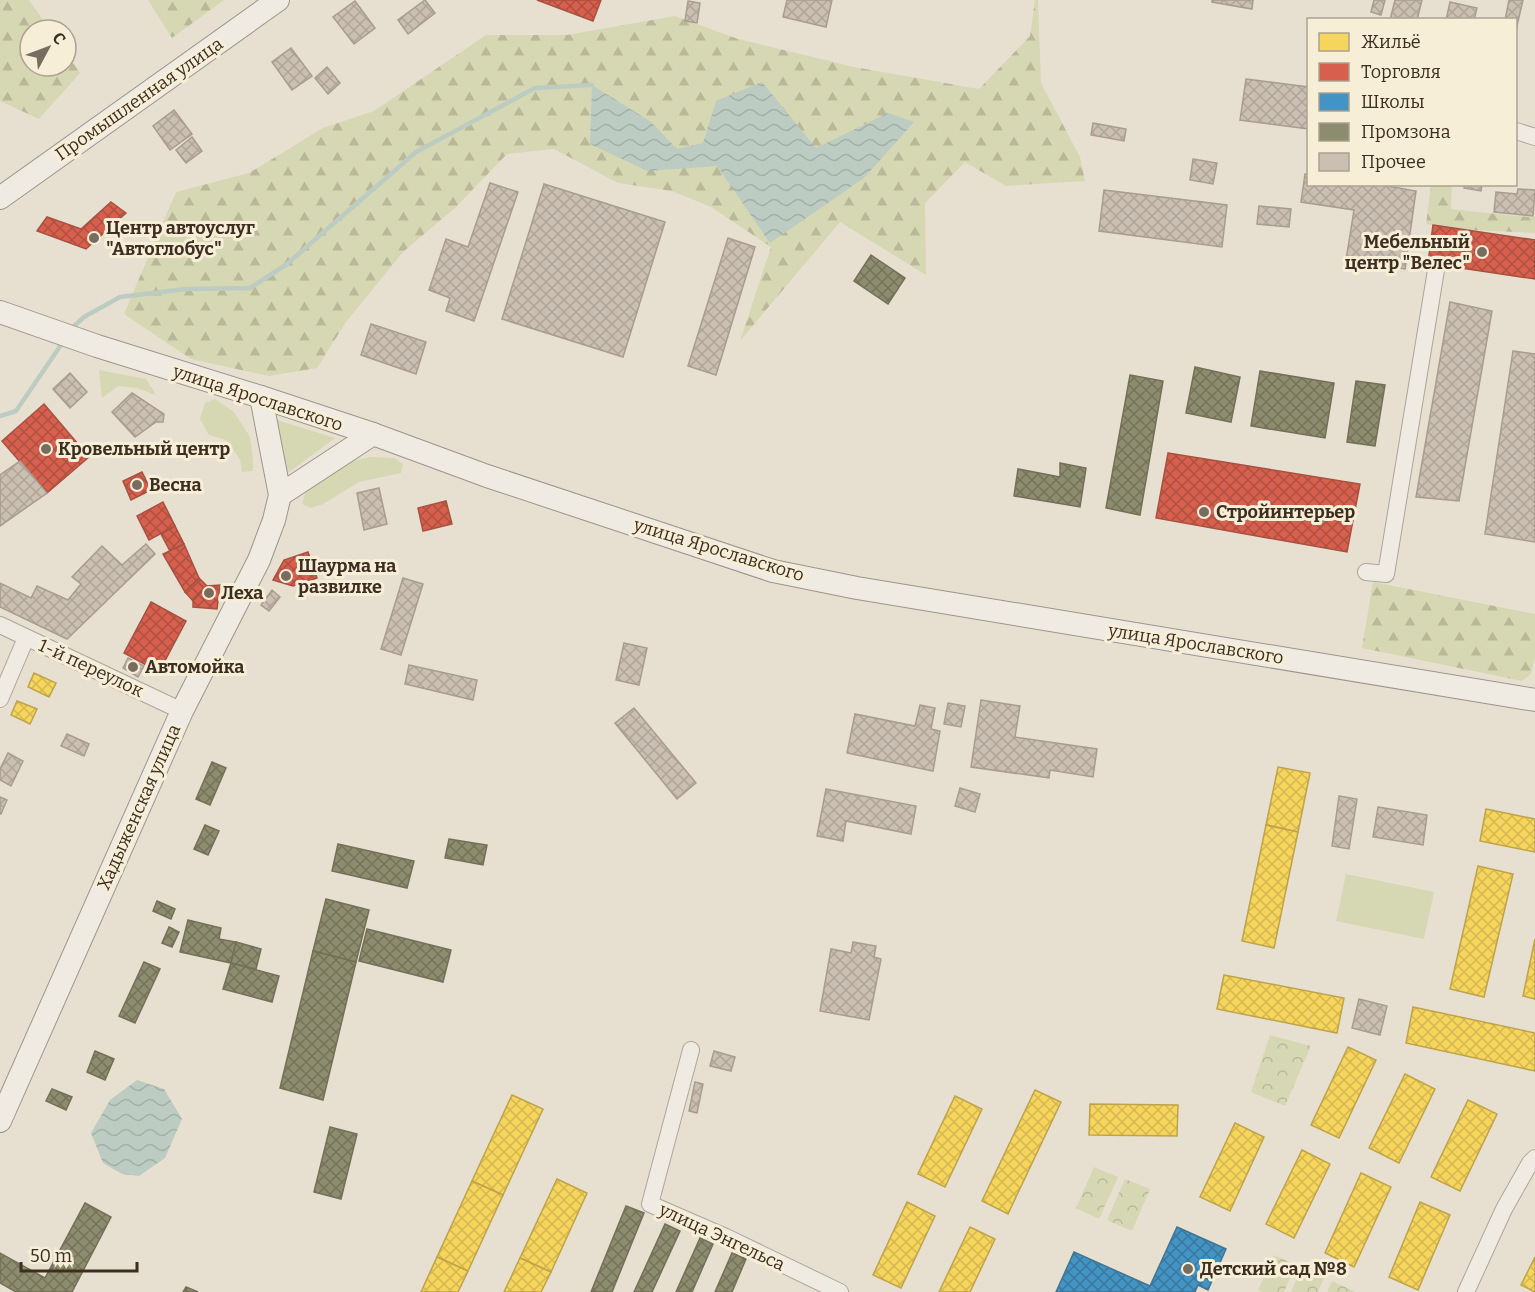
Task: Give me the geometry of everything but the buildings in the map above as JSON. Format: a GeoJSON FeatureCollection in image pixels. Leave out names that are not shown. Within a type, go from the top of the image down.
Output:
{"type":"FeatureCollection","features":[{"type":"Feature","properties":{"kind":"street","name":"Промышленная улица"},"geometry":{"type":"LineString","coordinates":[[0,198],[278,0]]}},
{"type":"Feature","properties":{"kind":"street"},"geometry":{"type":"LineString","coordinates":[[1517,132],[1535,137]]}},
{"type":"Feature","properties":{"kind":"street"},"geometry":{"type":"LineString","coordinates":[[1366,572],[1386,574],[1437,264]]}},
{"type":"Feature","properties":{"kind":"street","name":"улица Ярославского"},"geometry":{"type":"LineString","coordinates":[[0,312],[97,346],[373,434],[487,476],[773,571],[857,588],[1535,700]]}},
{"type":"Feature","properties":{"kind":"street","name":"Хадыженская улица"},"geometry":{"type":"LineString","coordinates":[[0,1121],[182,711],[259,560],[274,520],[280,495],[261,397]]}},
{"type":"Feature","properties":{"kind":"street"},"geometry":{"type":"LineString","coordinates":[[280,495],[373,434]]}},
{"type":"Feature","properties":{"kind":"street","name":"1-й переулок"},"geometry":{"type":"LineString","coordinates":[[0,625],[182,711]]}},
{"type":"Feature","properties":{"kind":"street"},"geometry":{"type":"LineString","coordinates":[[0,699],[26,638]]}},
{"type":"Feature","properties":{"kind":"street","name":"улица Энгельса"},"geometry":{"type":"LineString","coordinates":[[691,1050],[650,1204],[726,1237],[840,1292]]}},
{"type":"Feature","properties":{"kind":"street"},"geometry":{"type":"LineString","coordinates":[[1466,1292],[1504,1209],[1535,1158]]}},
{"type":"Feature","properties":{"kind":"green space"},"geometry":{"type":"Polygon","coordinates":[[[0,0],[29,0],[42,18],[18,18],[18,78],[76,78],[39,119],[0,101],[0,0]]]}},
{"type":"Feature","properties":{"kind":"green space"},"geometry":{"type":"Polygon","coordinates":[[[148,0],[224,0],[172,38],[148,0]]]}},
{"type":"Feature","properties":{"kind":"green space"},"geometry":{"type":"Polygon","coordinates":[[[1035,0],[1038,0],[1041,83],[1080,157],[1085,181],[1006,186],[965,162],[925,203],[926,275],[840,222],[740,341],[771,247],[711,207],[672,191],[618,183],[554,149],[507,154],[455,208],[403,252],[346,322],[317,368],[269,376],[191,359],[124,314],[176,192],[249,173],[323,128],[374,111],[486,35],[567,35],[675,16],[738,39],[854,67],[979,89],[1030,36],[1035,0]]]}},
{"type":"Feature","properties":{"kind":"green space"},"geometry":{"type":"Polygon","coordinates":[[[1431,186],[1452,186],[1451,209],[1535,217],[1535,233],[1453,229],[1426,224],[1431,186]]]}},
{"type":"Feature","properties":{"kind":"green space"},"geometry":{"type":"Polygon","coordinates":[[[99,370],[146,379],[156,395],[137,388],[118,386],[102,398],[99,370]]]}},
{"type":"Feature","properties":{"kind":"green space"},"geometry":{"type":"Polygon","coordinates":[[[215,399],[234,412],[250,437],[253,471],[242,472],[240,459],[226,440],[209,435],[200,419],[205,403],[215,399]]]}},
{"type":"Feature","properties":{"kind":"green space"},"geometry":{"type":"Polygon","coordinates":[[[277,420],[335,438],[289,472],[284,469],[277,420]]]}},
{"type":"Feature","properties":{"kind":"green space"},"geometry":{"type":"Polygon","coordinates":[[[371,457],[394,458],[403,464],[401,473],[359,482],[323,504],[311,508],[302,504],[306,491],[352,461],[371,457]]]}},
{"type":"Feature","properties":{"kind":"green space"},"geometry":{"type":"Polygon","coordinates":[[[1373,582],[1535,614],[1535,658],[1531,674],[1522,681],[1362,648],[1373,582]]]}},
{"type":"Feature","properties":{"kind":"green space"},"geometry":{"type":"Polygon","coordinates":[[[1346,874],[1434,892],[1424,939],[1336,921],[1346,874]]]}},
{"type":"Feature","properties":{"kind":"green space"},"geometry":{"type":"Polygon","coordinates":[[[1270,1035],[1311,1046],[1285,1106],[1251,1092],[1270,1035]]]}},
{"type":"Feature","properties":{"kind":"green space"},"geometry":{"type":"Polygon","coordinates":[[[1094,1167],[1118,1177],[1099,1219],[1076,1208],[1094,1167]]]}},
{"type":"Feature","properties":{"kind":"green space"},"geometry":{"type":"Polygon","coordinates":[[[1125,1179],[1150,1189],[1132,1231],[1107,1220],[1125,1179]]]}},
{"type":"Feature","properties":{"kind":"green space"},"geometry":{"type":"Polygon","coordinates":[[[1274,1255],[1296,1265],[1284,1292],[1262,1292],[1258,1290],[1274,1255]]]}},
{"type":"Feature","properties":{"kind":"green space"},"geometry":{"type":"Polygon","coordinates":[[[1301,1268],[1324,1278],[1318,1292],[1291,1292],[1301,1268]]]}},
{"type":"Feature","properties":{"kind":"green space"},"geometry":{"type":"Polygon","coordinates":[[[1332,1281],[1354,1291],[1354,1292],[1327,1292],[1332,1281]]]}},
{"type":"Feature","properties":{"kind":"water"},"geometry":{"type":"Polygon","coordinates":[[[762,82],[816,148],[888,113],[914,122],[864,178],[770,243],[717,166],[647,171],[590,144],[592,85],[651,122],[677,149],[703,143],[716,101],[762,82]]]}},
{"type":"Feature","properties":{"kind":"water"},"geometry":{"type":"Polygon","coordinates":[[[137,1080],[164,1089],[182,1119],[165,1158],[139,1176],[122,1174],[103,1163],[91,1133],[110,1100],[137,1080]]]}},
{"type":"Feature","properties":{"kind":"waterway"},"geometry":{"type":"LineString","coordinates":[[72,328],[84,317],[120,297],[187,289],[250,288],[287,264],[416,152],[535,88],[592,85]]}},
{"type":"Feature","properties":{"kind":"waterway"},"geometry":{"type":"LineString","coordinates":[[0,416],[16,411],[63,342]]}},
{"type":"Feature","properties":{"kind":"place","name":"Центр автоуслуг \"Автоглобус\""},"geometry":{"type":"Point","coordinates":[94,238]}},
{"type":"Feature","properties":{"kind":"place","name":"Мебельный центр \"Велес\""},"geometry":{"type":"Point","coordinates":[1482,252]}},
{"type":"Feature","properties":{"kind":"place","name":"Кровельный центр"},"geometry":{"type":"Point","coordinates":[46,449]}},
{"type":"Feature","properties":{"kind":"place","name":"Весна"},"geometry":{"type":"Point","coordinates":[137,485]}},
{"type":"Feature","properties":{"kind":"place","name":"Стройинтерьер"},"geometry":{"type":"Point","coordinates":[1204,512]}},
{"type":"Feature","properties":{"kind":"place","name":"Шаурма на развилке"},"geometry":{"type":"Point","coordinates":[286,576]}},
{"type":"Feature","properties":{"kind":"place","name":"Леха"},"geometry":{"type":"Point","coordinates":[209,593]}},
{"type":"Feature","properties":{"kind":"place","name":"Автомойка"},"geometry":{"type":"Point","coordinates":[133,667]}},
{"type":"Feature","properties":{"kind":"place","name":"Детский сад №8"},"geometry":{"type":"Point","coordinates":[1188,1269]}}]}
